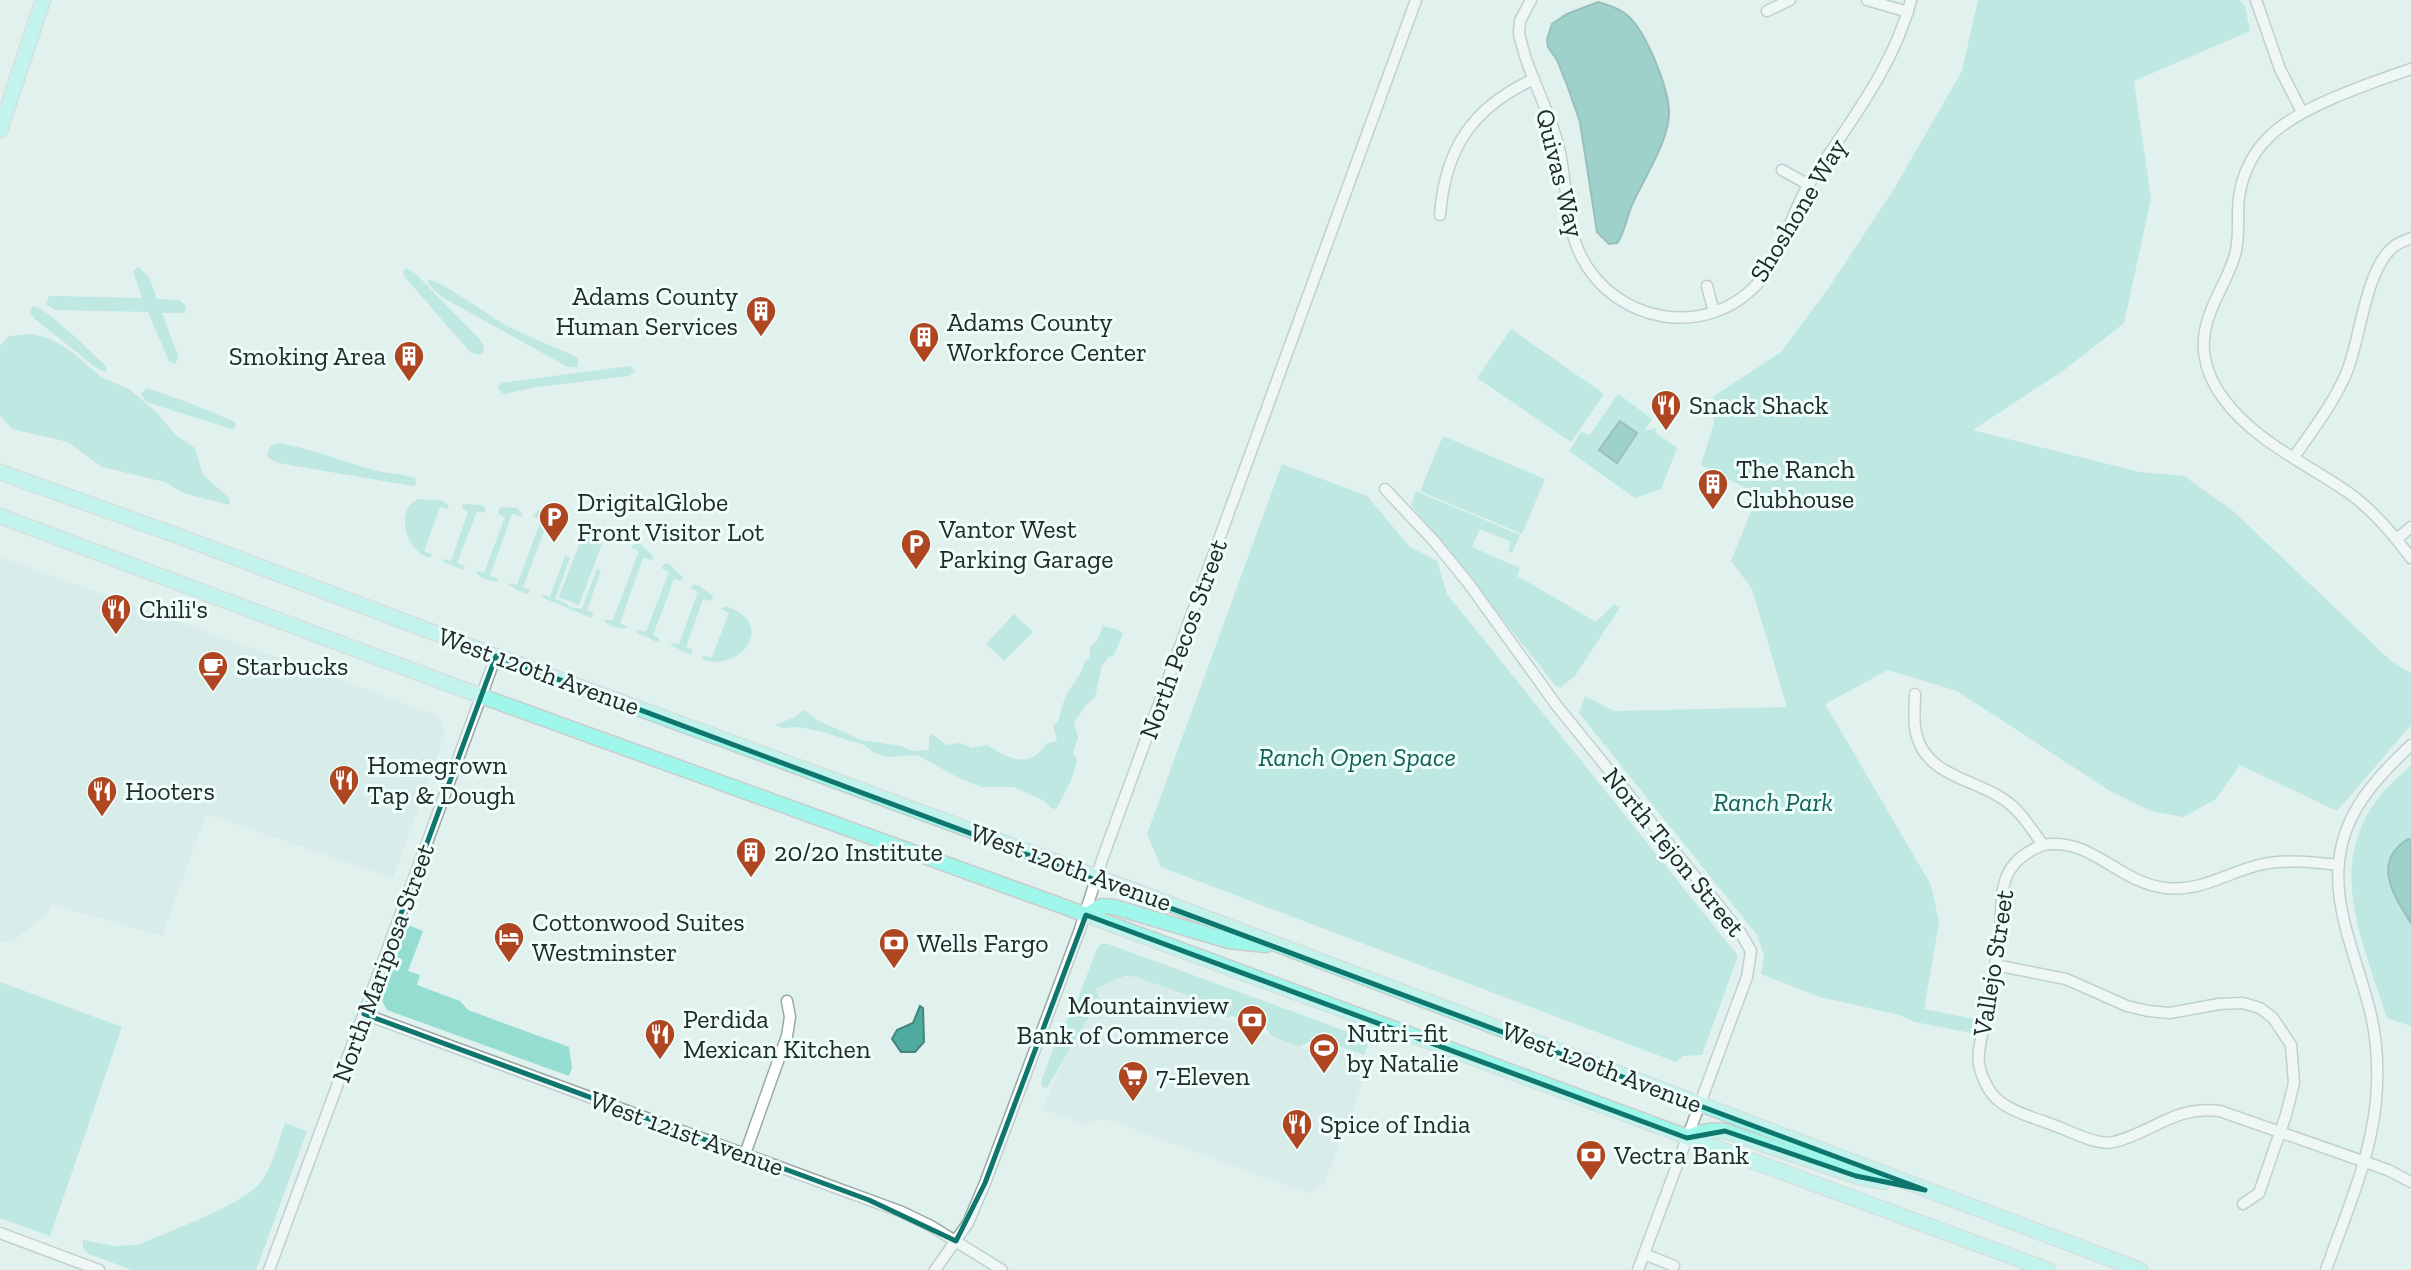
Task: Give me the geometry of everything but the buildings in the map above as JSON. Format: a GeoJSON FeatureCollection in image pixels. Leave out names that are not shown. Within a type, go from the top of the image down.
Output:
{"type":"FeatureCollection","features":[{"type":"Feature","properties":{"kind":"main road"},"geometry":{"type":"LineString","coordinates":[[0,130],[43,0]]}},
{"type":"Feature","properties":{"kind":"main road"},"geometry":{"type":"LineString","coordinates":[[0,466],[43,488]]}},
{"type":"Feature","properties":{"kind":"main road","name":"West 120th Avenue"},"geometry":{"type":"LineString","coordinates":[[0,472],[1097,876],[2140,1270]]}},
{"type":"Feature","properties":{"kind":"main road","name":"West 120th Avenue"},"geometry":{"type":"LineString","coordinates":[[0,516],[481,696],[1086,915],[2049,1270]]}},
{"type":"Feature","properties":{"kind":"main road"},"geometry":{"type":"LineString","coordinates":[[1086,915],[1102,906],[1114,907],[1229,941],[1290,948]]}},
{"type":"Feature","properties":{"kind":"main road"},"geometry":{"type":"LineString","coordinates":[[1687,1138],[1701,1132],[1725,1131],[1856,1176],[1926,1190]]}},
{"type":"Feature","properties":{"kind":"street","name":"North Pecos Street"},"geometry":{"type":"LineString","coordinates":[[935,1270],[972,1214],[985,1183],[1086,915],[1097,876],[1416,0]]}},
{"type":"Feature","properties":{"kind":"street","name":"Quivas Way"},"geometry":{"type":"LineString","coordinates":[[1531,0],[1524,8],[1519,33],[1559,149],[1570,216],[1580,255],[1589,270],[1609,292],[1631,307],[1653,315]]}},
{"type":"Feature","properties":{"kind":"street"},"geometry":{"type":"LineString","coordinates":[[1767,11],[1790,0]]}},
{"type":"Feature","properties":{"kind":"street"},"geometry":{"type":"LineString","coordinates":[[1867,0],[1908,12]]}},
{"type":"Feature","properties":{"kind":"street","name":"Shoshone Way"},"geometry":{"type":"LineString","coordinates":[[1653,315],[1684,318],[1714,312],[1733,303],[1760,281],[1772,264],[1809,185],[1887,64],[1912,0]]}},
{"type":"Feature","properties":{"kind":"street"},"geometry":{"type":"LineString","coordinates":[[2256,0],[2280,69],[2302,112]]}},
{"type":"Feature","properties":{"kind":"street"},"geometry":{"type":"LineString","coordinates":[[2411,69],[2302,112],[2265,140],[2245,172],[2239,190],[2236,252],[2208,320],[2204,338],[2208,370],[2223,398],[2252,429],[2359,500],[2397,539],[2411,558]]}},
{"type":"Feature","properties":{"kind":"street"},"geometry":{"type":"LineString","coordinates":[[1440,215],[1448,168],[1460,140],[1471,124],[1504,94],[1534,79]]}},
{"type":"Feature","properties":{"kind":"street"},"geometry":{"type":"LineString","coordinates":[[1782,170],[1809,185]]}},
{"type":"Feature","properties":{"kind":"street"},"geometry":{"type":"LineString","coordinates":[[2294,457],[2345,376],[2358,339],[2369,291],[2385,256],[2394,246],[2411,238]]}},
{"type":"Feature","properties":{"kind":"street"},"geometry":{"type":"LineString","coordinates":[[1707,286],[1714,312]]}},
{"type":"Feature","properties":{"kind":"street","name":"North Tejon Street"},"geometry":{"type":"LineString","coordinates":[[1385,489],[1434,541],[1469,584],[1558,706],[1749,946],[1752,959],[1747,977],[1639,1270]]}},
{"type":"Feature","properties":{"kind":"street"},"geometry":{"type":"LineString","coordinates":[[2397,539],[2411,527]]}},
{"type":"Feature","properties":{"kind":"street","name":"North Mariposa Street"},"geometry":{"type":"LineString","coordinates":[[269,1270],[496,656]]}},
{"type":"Feature","properties":{"kind":"street"},"geometry":{"type":"LineString","coordinates":[[1915,694],[1916,733],[1924,752],[1944,771],[2009,803],[2043,845],[2074,845],[2142,883],[2177,889],[2201,887],[2262,864],[2298,861],[2339,864]]}},
{"type":"Feature","properties":{"kind":"street"},"geometry":{"type":"LineString","coordinates":[[2326,1270],[2364,1162],[2376,1103],[2376,1045],[2370,1011],[2340,904],[2336,884],[2339,864],[2345,832],[2353,814],[2411,745]]}},
{"type":"Feature","properties":{"kind":"street","name":"Vallejo Street"},"geometry":{"type":"LineString","coordinates":[[2043,845],[2027,852],[2016,861],[2004,880],[2001,894],[2000,935],[1979,1062],[1993,1096],[2006,1106],[2105,1143],[2126,1138],[2170,1116],[2195,1110],[2220,1111],[2280,1132]]}},
{"type":"Feature","properties":{"kind":"street"},"geometry":{"type":"LineString","coordinates":[[1995,965],[2066,979],[2127,1006],[2148,1011],[2170,1013],[2231,1003],[2250,1005],[2266,1012],[2284,1032],[2292,1053],[2294,1083],[2259,1193],[2243,1204]]}},
{"type":"Feature","properties":{"kind":"street"},"geometry":{"type":"LineString","coordinates":[[745,1154],[787,1036],[790,1017],[788,1001]]}},
{"type":"Feature","properties":{"kind":"street","name":"West 121st Avenue"},"geometry":{"type":"LineString","coordinates":[[364,1014],[902,1213],[956,1241],[1002,1270]]}},
{"type":"Feature","properties":{"kind":"street"},"geometry":{"type":"LineString","coordinates":[[2280,1132],[2411,1182]]}},
{"type":"Feature","properties":{"kind":"street"},"geometry":{"type":"LineString","coordinates":[[0,1233],[99,1270]]}},
{"type":"Feature","properties":{"kind":"street"},"geometry":{"type":"LineString","coordinates":[[1644,1254],[1674,1266]]}},
{"type":"Feature","properties":{"kind":"highlighted area"},"geometry":{"type":"Polygon","coordinates":[[[496,656],[1925,1190],[1856,1176],[1725,1131],[1687,1138],[1086,915],[985,1183],[956,1241],[869,1200],[364,1014],[496,656]]]}},
{"type":"Feature","properties":{"kind":"shaded area"},"geometry":{"type":"Polygon","coordinates":[[[1598,2],[1624,13],[1642,34],[1661,76],[1669,113],[1661,147],[1631,208],[1622,234],[1617,243],[1609,244],[1597,232],[1580,122],[1547,39],[1552,24],[1567,14],[1598,2]]]}},
{"type":"Feature","properties":{"kind":"shaded area"},"geometry":{"type":"Polygon","coordinates":[[[1620,421],[1637,433],[1617,463],[1599,450],[1620,421]]]}},
{"type":"Feature","properties":{"kind":"shaded area"},"geometry":{"type":"Polygon","coordinates":[[[0,557],[439,716],[445,735],[393,878],[206,814],[162,936],[51,904],[47,914],[14,940],[0,943],[0,557]]]}},
{"type":"Feature","properties":{"kind":"shaded area"},"geometry":{"type":"Polygon","coordinates":[[[2408,839],[2411,840],[2411,923],[2393,891],[2388,869],[2390,858],[2408,839]]]}},
{"type":"Feature","properties":{"kind":"shaded area"},"geometry":{"type":"Polygon","coordinates":[[[1130,976],[1146,979],[1219,1006],[1220,1018],[1307,1050],[1311,1039],[1371,1061],[1324,1184],[1307,1193],[1103,1118],[1086,1125],[1042,1109],[1096,989],[1116,979],[1130,976]]]}},
{"type":"Feature","properties":{"kind":"shaded area"},"geometry":{"type":"Polygon","coordinates":[[[920,1006],[923,1008],[924,1042],[915,1052],[901,1052],[892,1039],[897,1030],[913,1023],[920,1006]]]}},
{"type":"Feature","properties":{"kind":"green space","name":"Ranch Park"},"geometry":{"type":"Polygon","coordinates":[[[1978,0],[2239,0],[2245,6],[2250,31],[2134,81],[2151,198],[2124,323],[2064,370],[1973,430],[2139,472],[2184,476],[2233,511],[2392,662],[2411,673],[2411,725],[2337,811],[2240,765],[2216,799],[2183,817],[2151,811],[2110,791],[1957,691],[1888,670],[1825,704],[1931,885],[1939,922],[1924,1009],[1974,1019],[1971,1033],[1915,1022],[1900,1015],[1820,997],[1761,974],[1764,955],[1757,935],[1579,713],[1585,696],[1614,711],[1787,707],[1752,589],[1731,561],[1758,494],[1701,465],[1714,423],[1713,397],[1781,352],[1830,286],[1894,189],[1962,71],[1978,0]]]}},
{"type":"Feature","properties":{"kind":"green space"},"geometry":{"type":"Polygon","coordinates":[[[138,267],[149,277],[157,299],[179,300],[186,306],[185,313],[162,313],[177,353],[175,364],[169,361],[148,312],[55,310],[46,304],[49,296],[142,298],[133,271],[138,267]]]}},
{"type":"Feature","properties":{"kind":"green space"},"geometry":{"type":"Polygon","coordinates":[[[406,268],[416,274],[481,341],[484,345],[483,353],[479,355],[470,352],[404,276],[403,271],[406,268]]]}},
{"type":"Feature","properties":{"kind":"green space"},"geometry":{"type":"Polygon","coordinates":[[[428,280],[455,292],[507,326],[572,355],[578,359],[578,367],[568,367],[442,297],[428,284],[428,280]]]}},
{"type":"Feature","properties":{"kind":"green space"},"geometry":{"type":"Polygon","coordinates":[[[33,306],[69,331],[104,364],[106,372],[98,369],[35,319],[30,313],[33,306]]]}},
{"type":"Feature","properties":{"kind":"green space"},"geometry":{"type":"Polygon","coordinates":[[[1511,329],[1604,394],[1571,442],[1477,378],[1511,329]]]}},
{"type":"Feature","properties":{"kind":"green space"},"geometry":{"type":"Polygon","coordinates":[[[33,334],[51,339],[72,352],[101,377],[129,389],[154,410],[177,436],[195,448],[203,475],[229,498],[230,505],[183,493],[165,482],[102,467],[68,442],[12,429],[0,415],[0,346],[9,336],[33,334]]]}},
{"type":"Feature","properties":{"kind":"green space"},"geometry":{"type":"Polygon","coordinates":[[[630,366],[635,371],[629,376],[536,387],[504,394],[498,386],[501,383],[630,366]]]}},
{"type":"Feature","properties":{"kind":"green space"},"geometry":{"type":"Polygon","coordinates":[[[147,388],[235,422],[236,427],[232,429],[146,402],[141,394],[147,388]]]}},
{"type":"Feature","properties":{"kind":"green space"},"geometry":{"type":"Polygon","coordinates":[[[1618,394],[1652,419],[1644,431],[1657,428],[1655,432],[1677,448],[1661,489],[1635,498],[1569,451],[1581,432],[1590,435],[1618,394]]]}},
{"type":"Feature","properties":{"kind":"green space"},"geometry":{"type":"Polygon","coordinates":[[[1443,436],[1545,479],[1522,534],[1420,491],[1443,436]]]}},
{"type":"Feature","properties":{"kind":"green space"},"geometry":{"type":"Polygon","coordinates":[[[277,443],[377,471],[415,478],[416,483],[415,486],[407,485],[278,463],[267,454],[271,446],[277,443]]]}},
{"type":"Feature","properties":{"kind":"green space","name":"Ranch Open Space"},"geometry":{"type":"Polygon","coordinates":[[[1282,464],[1367,496],[1410,547],[1437,561],[1447,594],[1738,956],[1702,1055],[1683,1056],[1676,1062],[1161,867],[1147,834],[1282,464]]]}},
{"type":"Feature","properties":{"kind":"green space"},"geometry":{"type":"Polygon","coordinates":[[[1416,491],[1520,535],[1512,553],[1508,551],[1511,542],[1480,529],[1472,547],[1520,568],[1517,576],[1596,622],[1614,604],[1620,607],[1575,676],[1561,687],[1556,686],[1411,505],[1416,491]]]}},
{"type":"Feature","properties":{"kind":"green space"},"geometry":{"type":"Polygon","coordinates":[[[419,499],[443,501],[449,506],[447,509],[440,507],[424,551],[432,554],[430,558],[414,548],[406,530],[407,511],[411,504],[419,499]]]}},
{"type":"Feature","properties":{"kind":"green space"},"geometry":{"type":"Polygon","coordinates":[[[463,504],[482,505],[486,510],[484,513],[477,511],[457,563],[465,566],[463,570],[442,561],[451,561],[468,512],[462,508],[463,504]]]}},
{"type":"Feature","properties":{"kind":"green space"},"geometry":{"type":"Polygon","coordinates":[[[500,507],[517,508],[522,517],[512,514],[490,575],[498,579],[496,582],[476,573],[484,573],[505,517],[498,514],[500,507]]]}},
{"type":"Feature","properties":{"kind":"green space"},"geometry":{"type":"Polygon","coordinates":[[[538,510],[556,512],[558,519],[549,518],[523,587],[530,590],[526,594],[508,585],[517,585],[541,520],[533,516],[538,510]]]}},
{"type":"Feature","properties":{"kind":"green space"},"geometry":{"type":"Polygon","coordinates":[[[583,534],[603,541],[579,605],[559,597],[583,534]]]}},
{"type":"Feature","properties":{"kind":"green space"},"geometry":{"type":"Polygon","coordinates":[[[638,542],[653,556],[652,560],[643,558],[620,623],[627,628],[618,628],[604,620],[613,620],[639,551],[632,546],[638,542]]]}},
{"type":"Feature","properties":{"kind":"green space"},"geometry":{"type":"Polygon","coordinates":[[[565,556],[570,558],[555,599],[565,605],[567,603],[569,607],[582,609],[597,569],[601,570],[587,610],[593,613],[592,618],[541,597],[550,597],[565,556]]]}},
{"type":"Feature","properties":{"kind":"green space"},"geometry":{"type":"Polygon","coordinates":[[[664,564],[669,564],[683,577],[681,581],[674,579],[653,635],[659,638],[657,642],[637,633],[638,630],[646,632],[669,572],[661,568],[664,564]]]}},
{"type":"Feature","properties":{"kind":"green space"},"geometry":{"type":"Polygon","coordinates":[[[698,585],[712,595],[713,599],[703,599],[686,647],[692,650],[692,654],[689,654],[670,645],[679,644],[698,592],[691,588],[698,585]]]}},
{"type":"Feature","properties":{"kind":"green space"},"geometry":{"type":"Polygon","coordinates":[[[725,606],[741,614],[750,623],[752,634],[741,653],[730,659],[717,662],[704,660],[702,656],[712,657],[729,613],[721,609],[725,606]]]}},
{"type":"Feature","properties":{"kind":"green space"},"geometry":{"type":"Polygon","coordinates":[[[1014,614],[1033,632],[1004,661],[986,644],[1014,614]]]}},
{"type":"Feature","properties":{"kind":"green space"},"geometry":{"type":"Polygon","coordinates":[[[1103,626],[1119,630],[1123,634],[1114,655],[1102,665],[1095,697],[1084,707],[1074,723],[1078,737],[1073,753],[1077,759],[1076,766],[1056,809],[1051,808],[1045,801],[1013,787],[982,787],[961,779],[917,755],[886,757],[864,745],[823,732],[775,725],[795,717],[803,710],[817,720],[861,740],[901,746],[913,751],[929,750],[929,737],[932,734],[947,745],[960,743],[972,748],[987,745],[1011,758],[1034,757],[1047,743],[1057,739],[1053,726],[1059,720],[1064,701],[1085,661],[1090,659],[1090,646],[1097,641],[1103,626]]]}},
{"type":"Feature","properties":{"kind":"green space"},"geometry":{"type":"Polygon","coordinates":[[[2411,765],[2411,1026],[2387,1018],[2360,934],[2352,877],[2354,850],[2363,823],[2380,796],[2411,765]]]}},
{"type":"Feature","properties":{"kind":"green space"},"geometry":{"type":"Polygon","coordinates":[[[408,925],[423,931],[408,971],[420,975],[417,985],[460,1001],[468,1010],[569,1047],[572,1068],[569,1076],[387,1010],[381,999],[408,925]]]}},
{"type":"Feature","properties":{"kind":"green space"},"geometry":{"type":"Polygon","coordinates":[[[1101,944],[1108,944],[1370,1040],[1364,1055],[1316,1038],[1299,1047],[1271,1036],[1267,1029],[1232,1016],[1220,1016],[1219,1006],[1127,976],[1096,989],[1099,999],[1047,1088],[1042,1086],[1041,1082],[1061,1027],[1073,1011],[1101,944]]]}},
{"type":"Feature","properties":{"kind":"green space"},"geometry":{"type":"Polygon","coordinates":[[[0,982],[122,1027],[50,1236],[0,1218],[0,982]]]}},
{"type":"Feature","properties":{"kind":"green space"},"geometry":{"type":"Polygon","coordinates":[[[285,1123],[307,1131],[256,1270],[132,1270],[89,1254],[83,1247],[83,1240],[115,1246],[137,1245],[240,1199],[252,1191],[265,1176],[285,1123]]]}},
{"type":"Feature","properties":{"kind":"place","name":"Adams County Human Services"},"geometry":{"type":"Point","coordinates":[761,338]}},
{"type":"Feature","properties":{"kind":"place","name":"Adams County Workforce Center"},"geometry":{"type":"Point","coordinates":[924,364]}},
{"type":"Feature","properties":{"kind":"place","name":"Smoking Area"},"geometry":{"type":"Point","coordinates":[409,383]}},
{"type":"Feature","properties":{"kind":"place","name":"Snack Shack"},"geometry":{"type":"Point","coordinates":[1666,432]}},
{"type":"Feature","properties":{"kind":"place","name":"The Ranch Clubhouse"},"geometry":{"type":"Point","coordinates":[1713,511]}},
{"type":"Feature","properties":{"kind":"place","name":"DrigitalGlobe Front Visitor Lot"},"geometry":{"type":"Point","coordinates":[554,544]}},
{"type":"Feature","properties":{"kind":"place","name":"Vantor West Parking Garage"},"geometry":{"type":"Point","coordinates":[916,571]}},
{"type":"Feature","properties":{"kind":"place","name":"Chili's"},"geometry":{"type":"Point","coordinates":[116,636]}},
{"type":"Feature","properties":{"kind":"place","name":"Starbucks"},"geometry":{"type":"Point","coordinates":[213,693]}},
{"type":"Feature","properties":{"kind":"place","name":"Homegrown Tap & Dough"},"geometry":{"type":"Point","coordinates":[344,807]}},
{"type":"Feature","properties":{"kind":"place","name":"Hooters"},"geometry":{"type":"Point","coordinates":[102,818]}},
{"type":"Feature","properties":{"kind":"place","name":"20/20 Institute"},"geometry":{"type":"Point","coordinates":[751,879]}},
{"type":"Feature","properties":{"kind":"place","name":"Cottonwood Suites Westminster"},"geometry":{"type":"Point","coordinates":[509,964]}},
{"type":"Feature","properties":{"kind":"place","name":"Wells Fargo"},"geometry":{"type":"Point","coordinates":[894,970]}},
{"type":"Feature","properties":{"kind":"place","name":"Mountainview Bank of Commerce"},"geometry":{"type":"Point","coordinates":[1252,1047]}},
{"type":"Feature","properties":{"kind":"place","name":"Perdida Mexican Kitchen"},"geometry":{"type":"Point","coordinates":[660,1061]}},
{"type":"Feature","properties":{"kind":"place","name":"Nutri–fit by Natalie"},"geometry":{"type":"Point","coordinates":[1324,1075]}},
{"type":"Feature","properties":{"kind":"place","name":"7-Eleven"},"geometry":{"type":"Point","coordinates":[1133,1103]}},
{"type":"Feature","properties":{"kind":"place","name":"Spice of India"},"geometry":{"type":"Point","coordinates":[1297,1151]}},
{"type":"Feature","properties":{"kind":"place","name":"Vectra Bank"},"geometry":{"type":"Point","coordinates":[1591,1182]}}]}
